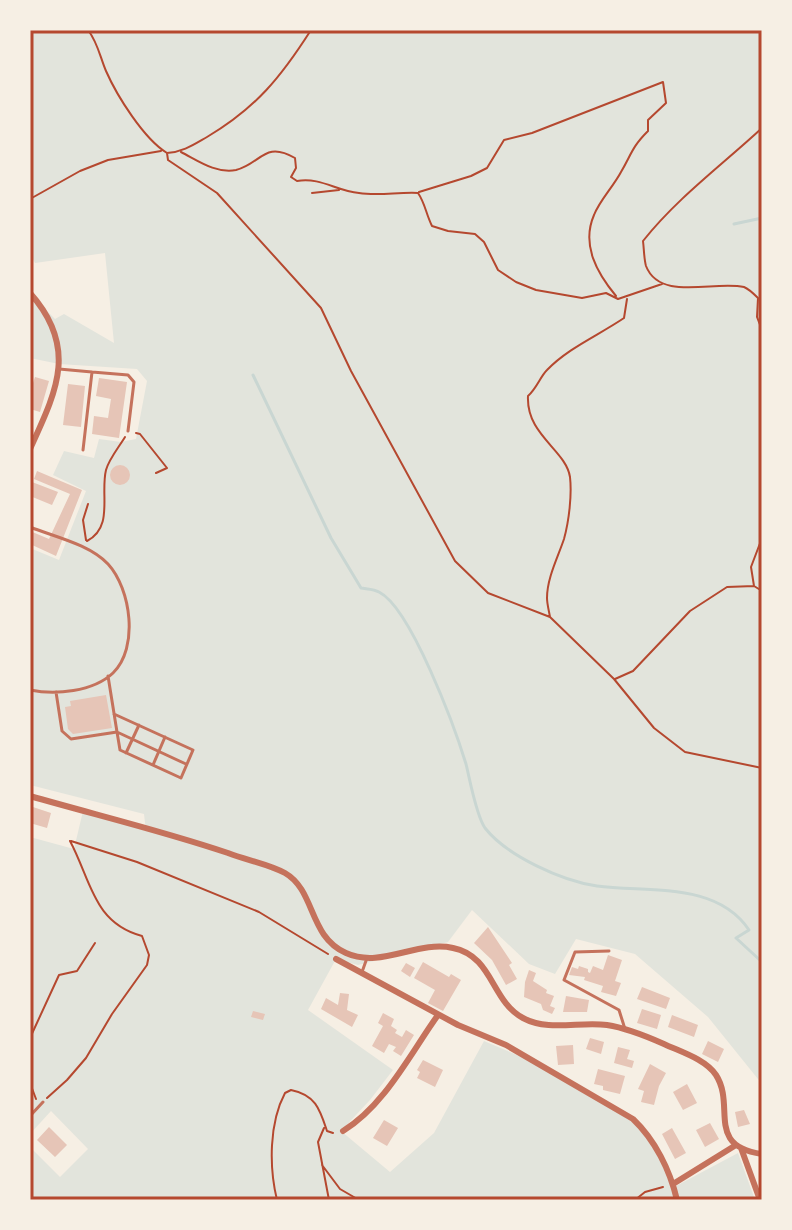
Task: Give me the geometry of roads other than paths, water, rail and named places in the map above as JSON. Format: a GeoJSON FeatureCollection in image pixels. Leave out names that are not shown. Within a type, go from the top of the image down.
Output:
{"type":"FeatureCollection","features":[{"type":"Feature","properties":{"kind":"street"},"geometry":{"type":"LineString","coordinates":[[30,293],[53,330],[59,369],[53,398],[30,449]]}},
{"type":"Feature","properties":{"kind":"street"},"geometry":{"type":"LineString","coordinates":[[30,796],[172,835],[285,873],[303,892],[326,939],[345,953],[367,958],[434,947],[452,948],[469,954],[482,964],[506,1005],[527,1020],[542,1024],[596,1024],[625,1029],[688,1055],[712,1070],[721,1091],[724,1126],[739,1147],[760,1200]]}},
{"type":"Feature","properties":{"kind":"street"},"geometry":{"type":"LineString","coordinates":[[336,959],[438,1015],[506,1045],[633,1119],[650,1135],[673,1184],[677,1200]]}},
{"type":"Feature","properties":{"kind":"street"},"geometry":{"type":"LineString","coordinates":[[343,1131],[357,1122],[381,1096],[438,1015]]}},
{"type":"Feature","properties":{"kind":"street"},"geometry":{"type":"LineString","coordinates":[[673,1184],[739,1147],[762,1154]]}},
{"type":"Feature","properties":{"kind":"lane"},"geometry":{"type":"LineString","coordinates":[[59,369],[128,375],[134,382],[128,431]]}},
{"type":"Feature","properties":{"kind":"lane"},"geometry":{"type":"LineString","coordinates":[[83,450],[92,372]]}},
{"type":"Feature","properties":{"kind":"lane"},"geometry":{"type":"LineString","coordinates":[[30,527],[87,549],[106,561],[116,574],[127,602],[129,633],[122,659],[108,676],[77,690],[30,690]]}},
{"type":"Feature","properties":{"kind":"lane"},"geometry":{"type":"LineString","coordinates":[[108,676],[114,714],[120,750],[181,778],[193,750],[114,714]]}},
{"type":"Feature","properties":{"kind":"lane"},"geometry":{"type":"LineString","coordinates":[[56,692],[62,731],[71,739],[117,732],[187,764]]}},
{"type":"Feature","properties":{"kind":"lane"},"geometry":{"type":"LineString","coordinates":[[126,753],[139,725]]}},
{"type":"Feature","properties":{"kind":"lane"},"geometry":{"type":"LineString","coordinates":[[153,765],[165,737]]}},
{"type":"Feature","properties":{"kind":"lane"},"geometry":{"type":"LineString","coordinates":[[609,951],[575,952],[564,980],[619,1010],[625,1029]]}},
{"type":"Feature","properties":{"kind":"lane"},"geometry":{"type":"LineString","coordinates":[[362,972],[367,958]]}},
{"type":"Feature","properties":{"kind":"lane"},"geometry":{"type":"LineString","coordinates":[[30,1116],[43,1102]]}},
{"type":"Feature","properties":{"kind":"waterway"},"geometry":{"type":"LineString","coordinates":[[734,224],[762,218]]}},
{"type":"Feature","properties":{"kind":"waterway"},"geometry":{"type":"LineString","coordinates":[[253,375],[331,538],[361,588],[377,591],[391,603],[418,644],[452,724],[485,828],[521,857],[568,879],[597,886],[680,892],[718,903],[735,914],[749,930],[736,938],[762,962]]}}]}
